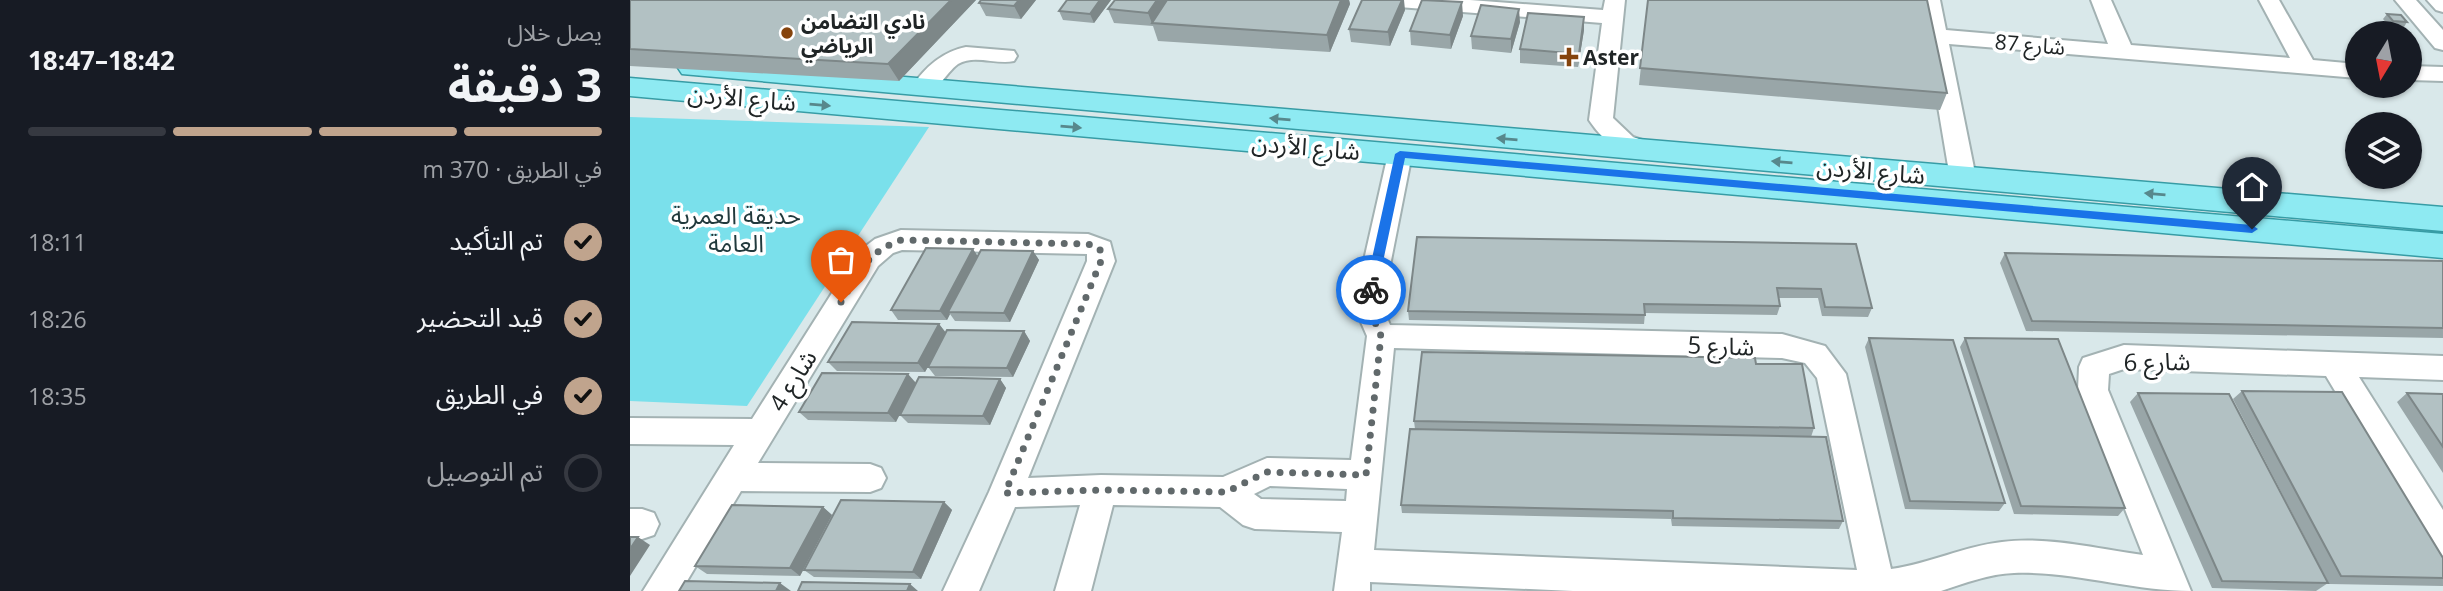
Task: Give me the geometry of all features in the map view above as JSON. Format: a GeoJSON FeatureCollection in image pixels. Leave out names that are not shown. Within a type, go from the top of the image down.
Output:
{"type":"FeatureCollection","features":[{"type":"Feature","properties":{"kind":"main road","name":"شارع الأردن"},"geometry":{"type":"LineString","coordinates":[[644,64],[829,71],[1033,111],[1400,154],[2443,246]]}},
{"type":"Feature","properties":{"kind":"main road"},"geometry":{"type":"LineString","coordinates":[[630,87],[652,77],[644,64]]}},
{"type":"Feature","properties":{"kind":"main road","name":"شارع الأردن"},"geometry":{"type":"LineString","coordinates":[[630,87],[1556,143],[2443,219]]}},
{"type":"Feature","properties":{"kind":"main road"},"geometry":{"type":"LineString","coordinates":[[2171,222],[2233,215],[2443,231]]}},
{"type":"Feature","properties":{"kind":"street"},"geometry":{"type":"LineString","coordinates":[[1386,0],[1614,8],[1601,120],[1577,136],[1556,143]]}},
{"type":"Feature","properties":{"kind":"street"},"geometry":{"type":"LineString","coordinates":[[1930,0],[1963,178]]}},
{"type":"Feature","properties":{"kind":"street"},"geometry":{"type":"LineString","coordinates":[[2101,0],[2123,52]]}},
{"type":"Feature","properties":{"kind":"street"},"geometry":{"type":"LineString","coordinates":[[2269,0],[2306,68]]}},
{"type":"Feature","properties":{"kind":"street"},"geometry":{"type":"LineString","coordinates":[[2405,0],[2443,43]]}},
{"type":"Feature","properties":{"kind":"street"},"geometry":{"type":"LineString","coordinates":[[2437,0],[2443,6]]}},
{"type":"Feature","properties":{"kind":"street","name":"شارع 87"},"geometry":{"type":"LineString","coordinates":[[1937,36],[2345,70]]}},
{"type":"Feature","properties":{"kind":"street"},"geometry":{"type":"LineString","coordinates":[[923,88],[948,59],[956,54],[966,52],[1006,56]]}},
{"type":"Feature","properties":{"kind":"street"},"geometry":{"type":"LineString","coordinates":[[829,71],[860,70],[882,62]]}},
{"type":"Feature","properties":{"kind":"street"},"geometry":{"type":"LineString","coordinates":[[2422,73],[2443,74]]}},
{"type":"Feature","properties":{"kind":"street"},"geometry":{"type":"LineString","coordinates":[[1601,120],[1624,143],[1645,150]]}},
{"type":"Feature","properties":{"kind":"street"},"geometry":{"type":"LineString","coordinates":[[1400,154],[1371,291],[1371,313],[1381,336],[1354,578],[1879,589],[2012,557],[2058,559],[2171,582]]}},
{"type":"Feature","properties":{"kind":"street","name":"شارع 4"},"geometry":{"type":"LineString","coordinates":[[661,591],[868,259],[884,246],[901,240],[1088,244],[1100,249],[1101,261],[1005,493],[961,591]]}},
{"type":"Feature","properties":{"kind":"street","name":"شارع 5"},"geometry":{"type":"LineString","coordinates":[[1381,336],[1782,346],[1815,354],[1831,374],[1879,589]]}},
{"type":"Feature","properties":{"kind":"street","name":"شارع 6"},"geometry":{"type":"LineString","coordinates":[[2171,582],[2093,390],[2094,367],[2124,357],[2443,368]]}},
{"type":"Feature","properties":{"kind":"street"},"geometry":{"type":"LineString","coordinates":[[2335,365],[2443,540]]}},
{"type":"Feature","properties":{"kind":"street"},"geometry":{"type":"LineString","coordinates":[[635,439],[760,432]]}},
{"type":"Feature","properties":{"kind":"street"},"geometry":{"type":"LineString","coordinates":[[1005,493],[1101,490],[1226,492],[1267,472],[1366,475]]}},
{"type":"Feature","properties":{"kind":"street"},"geometry":{"type":"LineString","coordinates":[[733,477],[870,478]]}},
{"type":"Feature","properties":{"kind":"street"},"geometry":{"type":"LineString","coordinates":[[1073,591],[1101,490]]}},
{"type":"Feature","properties":{"kind":"street"},"geometry":{"type":"LineString","coordinates":[[1226,492],[1255,514],[1361,517]]}},
{"type":"Feature","properties":{"kind":"green space","name":"حديقة العمرية العامة"},"geometry":{"type":"Polygon","coordinates":[[[630,117],[929,127],[747,406],[630,401],[630,117]]]}},
{"type":"Feature","properties":{"kind":"building","name":"نادي التضامن الرياضي"},"geometry":{"type":"Polygon","coordinates":[[[630,0],[951,0],[888,64],[630,49],[630,0]]]}},
{"type":"Feature","properties":{"kind":"building"},"geometry":{"type":"Polygon","coordinates":[[[981,0],[1019,0],[1014,6],[979,3],[981,0]]]}},
{"type":"Feature","properties":{"kind":"building"},"geometry":{"type":"Polygon","coordinates":[[[1067,0],[1100,0],[1090,14],[1059,11],[1067,0]]]}},
{"type":"Feature","properties":{"kind":"building"},"geometry":{"type":"Polygon","coordinates":[[[1115,0],[1157,0],[1148,13],[1108,9],[1115,0]]]}},
{"type":"Feature","properties":{"kind":"building"},"geometry":{"type":"Polygon","coordinates":[[[1167,0],[1341,0],[1327,35],[1152,23],[1167,0]]]}},
{"type":"Feature","properties":{"kind":"building"},"geometry":{"type":"Polygon","coordinates":[[[1362,0],[1402,0],[1388,32],[1349,29],[1362,0]]]}},
{"type":"Feature","properties":{"kind":"building"},"geometry":{"type":"Polygon","coordinates":[[[1422,0],[1462,2],[1450,35],[1410,31],[1422,0]]]}},
{"type":"Feature","properties":{"kind":"building"},"geometry":{"type":"Polygon","coordinates":[[[1648,0],[1927,0],[1947,93],[1640,68],[1648,0]]]}},
{"type":"Feature","properties":{"kind":"building"},"geometry":{"type":"Polygon","coordinates":[[[1481,5],[1519,9],[1511,39],[1471,36],[1481,5]]]}},
{"type":"Feature","properties":{"kind":"building"},"geometry":{"type":"Polygon","coordinates":[[[1528,13],[1584,17],[1579,54],[1520,49],[1528,13]]]}},
{"type":"Feature","properties":{"kind":"building"},"geometry":{"type":"Polygon","coordinates":[[[2387,14],[2401,15],[2406,21],[2393,21],[2387,14]]]}},
{"type":"Feature","properties":{"kind":"building"},"geometry":{"type":"Polygon","coordinates":[[[1417,237],[1856,244],[1872,308],[1825,307],[1821,289],[1777,288],[1780,306],[1644,304],[1645,315],[1408,311],[1417,237]]]}},
{"type":"Feature","properties":{"kind":"building"},"geometry":{"type":"Polygon","coordinates":[[[926,248],[973,249],[940,311],[891,310],[926,248]]]}},
{"type":"Feature","properties":{"kind":"building"},"geometry":{"type":"Polygon","coordinates":[[[981,250],[1033,251],[1004,313],[948,312],[981,250]]]}},
{"type":"Feature","properties":{"kind":"building"},"geometry":{"type":"Polygon","coordinates":[[[2005,253],[2443,261],[2443,328],[2032,321],[2005,253]]]}},
{"type":"Feature","properties":{"kind":"building"},"geometry":{"type":"Polygon","coordinates":[[[852,322],[939,324],[918,363],[828,362],[852,322]]]}},
{"type":"Feature","properties":{"kind":"building"},"geometry":{"type":"Polygon","coordinates":[[[947,330],[1024,331],[1007,368],[928,367],[947,330]]]}},
{"type":"Feature","properties":{"kind":"building"},"geometry":{"type":"Polygon","coordinates":[[[1869,338],[1953,340],[2005,503],[1910,501],[1869,338]]]}},
{"type":"Feature","properties":{"kind":"building"},"geometry":{"type":"Polygon","coordinates":[[[1965,338],[2058,339],[2125,508],[2021,506],[1965,338]]]}},
{"type":"Feature","properties":{"kind":"building"},"geometry":{"type":"Polygon","coordinates":[[[1422,352],[1755,358],[1756,364],[1802,364],[1814,428],[1414,421],[1422,352]]]}},
{"type":"Feature","properties":{"kind":"building"},"geometry":{"type":"Polygon","coordinates":[[[822,373],[908,374],[888,413],[799,412],[822,373]]]}},
{"type":"Feature","properties":{"kind":"building"},"geometry":{"type":"Polygon","coordinates":[[[919,377],[1000,379],[983,416],[900,415],[919,377]]]}},
{"type":"Feature","properties":{"kind":"building"},"geometry":{"type":"Polygon","coordinates":[[[2242,391],[2342,392],[2443,558],[2443,578],[2341,576],[2242,391]]]}},
{"type":"Feature","properties":{"kind":"building"},"geometry":{"type":"Polygon","coordinates":[[[2138,393],[2229,394],[2328,583],[2222,581],[2138,393]]]}},
{"type":"Feature","properties":{"kind":"building"},"geometry":{"type":"Polygon","coordinates":[[[2407,393],[2443,394],[2443,447],[2407,393]]]}},
{"type":"Feature","properties":{"kind":"building"},"geometry":{"type":"Polygon","coordinates":[[[1410,429],[1826,437],[1843,521],[1673,518],[1673,511],[1401,505],[1410,429]]]}},
{"type":"Feature","properties":{"kind":"building"},"geometry":{"type":"Polygon","coordinates":[[[841,500],[944,502],[913,572],[804,570],[841,500]]]}},
{"type":"Feature","properties":{"kind":"building"},"geometry":{"type":"Polygon","coordinates":[[[732,505],[823,507],[790,568],[695,566],[732,505]]]}},
{"type":"Feature","properties":{"kind":"building"},"geometry":{"type":"Polygon","coordinates":[[[630,537],[638,537],[630,549],[630,537]]]}},
{"type":"Feature","properties":{"kind":"building"},"geometry":{"type":"Polygon","coordinates":[[[685,581],[780,583],[776,591],[679,591],[685,581]]]}},
{"type":"Feature","properties":{"kind":"building"},"geometry":{"type":"Polygon","coordinates":[[[802,582],[910,584],[907,591],[798,591],[802,582]]]}},
{"type":"Feature","properties":{"kind":"way so far"},"geometry":{"type":"LineString","coordinates":[[841,302],[868,259],[884,246],[901,240],[1088,244],[1100,249],[1101,261],[1005,493],[1101,490],[1226,492],[1267,472],[1366,475],[1381,336],[1371,313],[1371,290]]}},
{"type":"Feature","properties":{"kind":"place","name":"نادي التضامن الرياضي"},"geometry":{"type":"Point","coordinates":[787,33]}},
{"type":"Feature","properties":{"kind":"place","name":"Aster"},"geometry":{"type":"Point","coordinates":[1569,57]}},
{"type":"Feature","properties":{"kind":"route"},"geometry":{"type":"LineString","coordinates":[[1371,290],[1400,154],[2252,229]]}}]}
